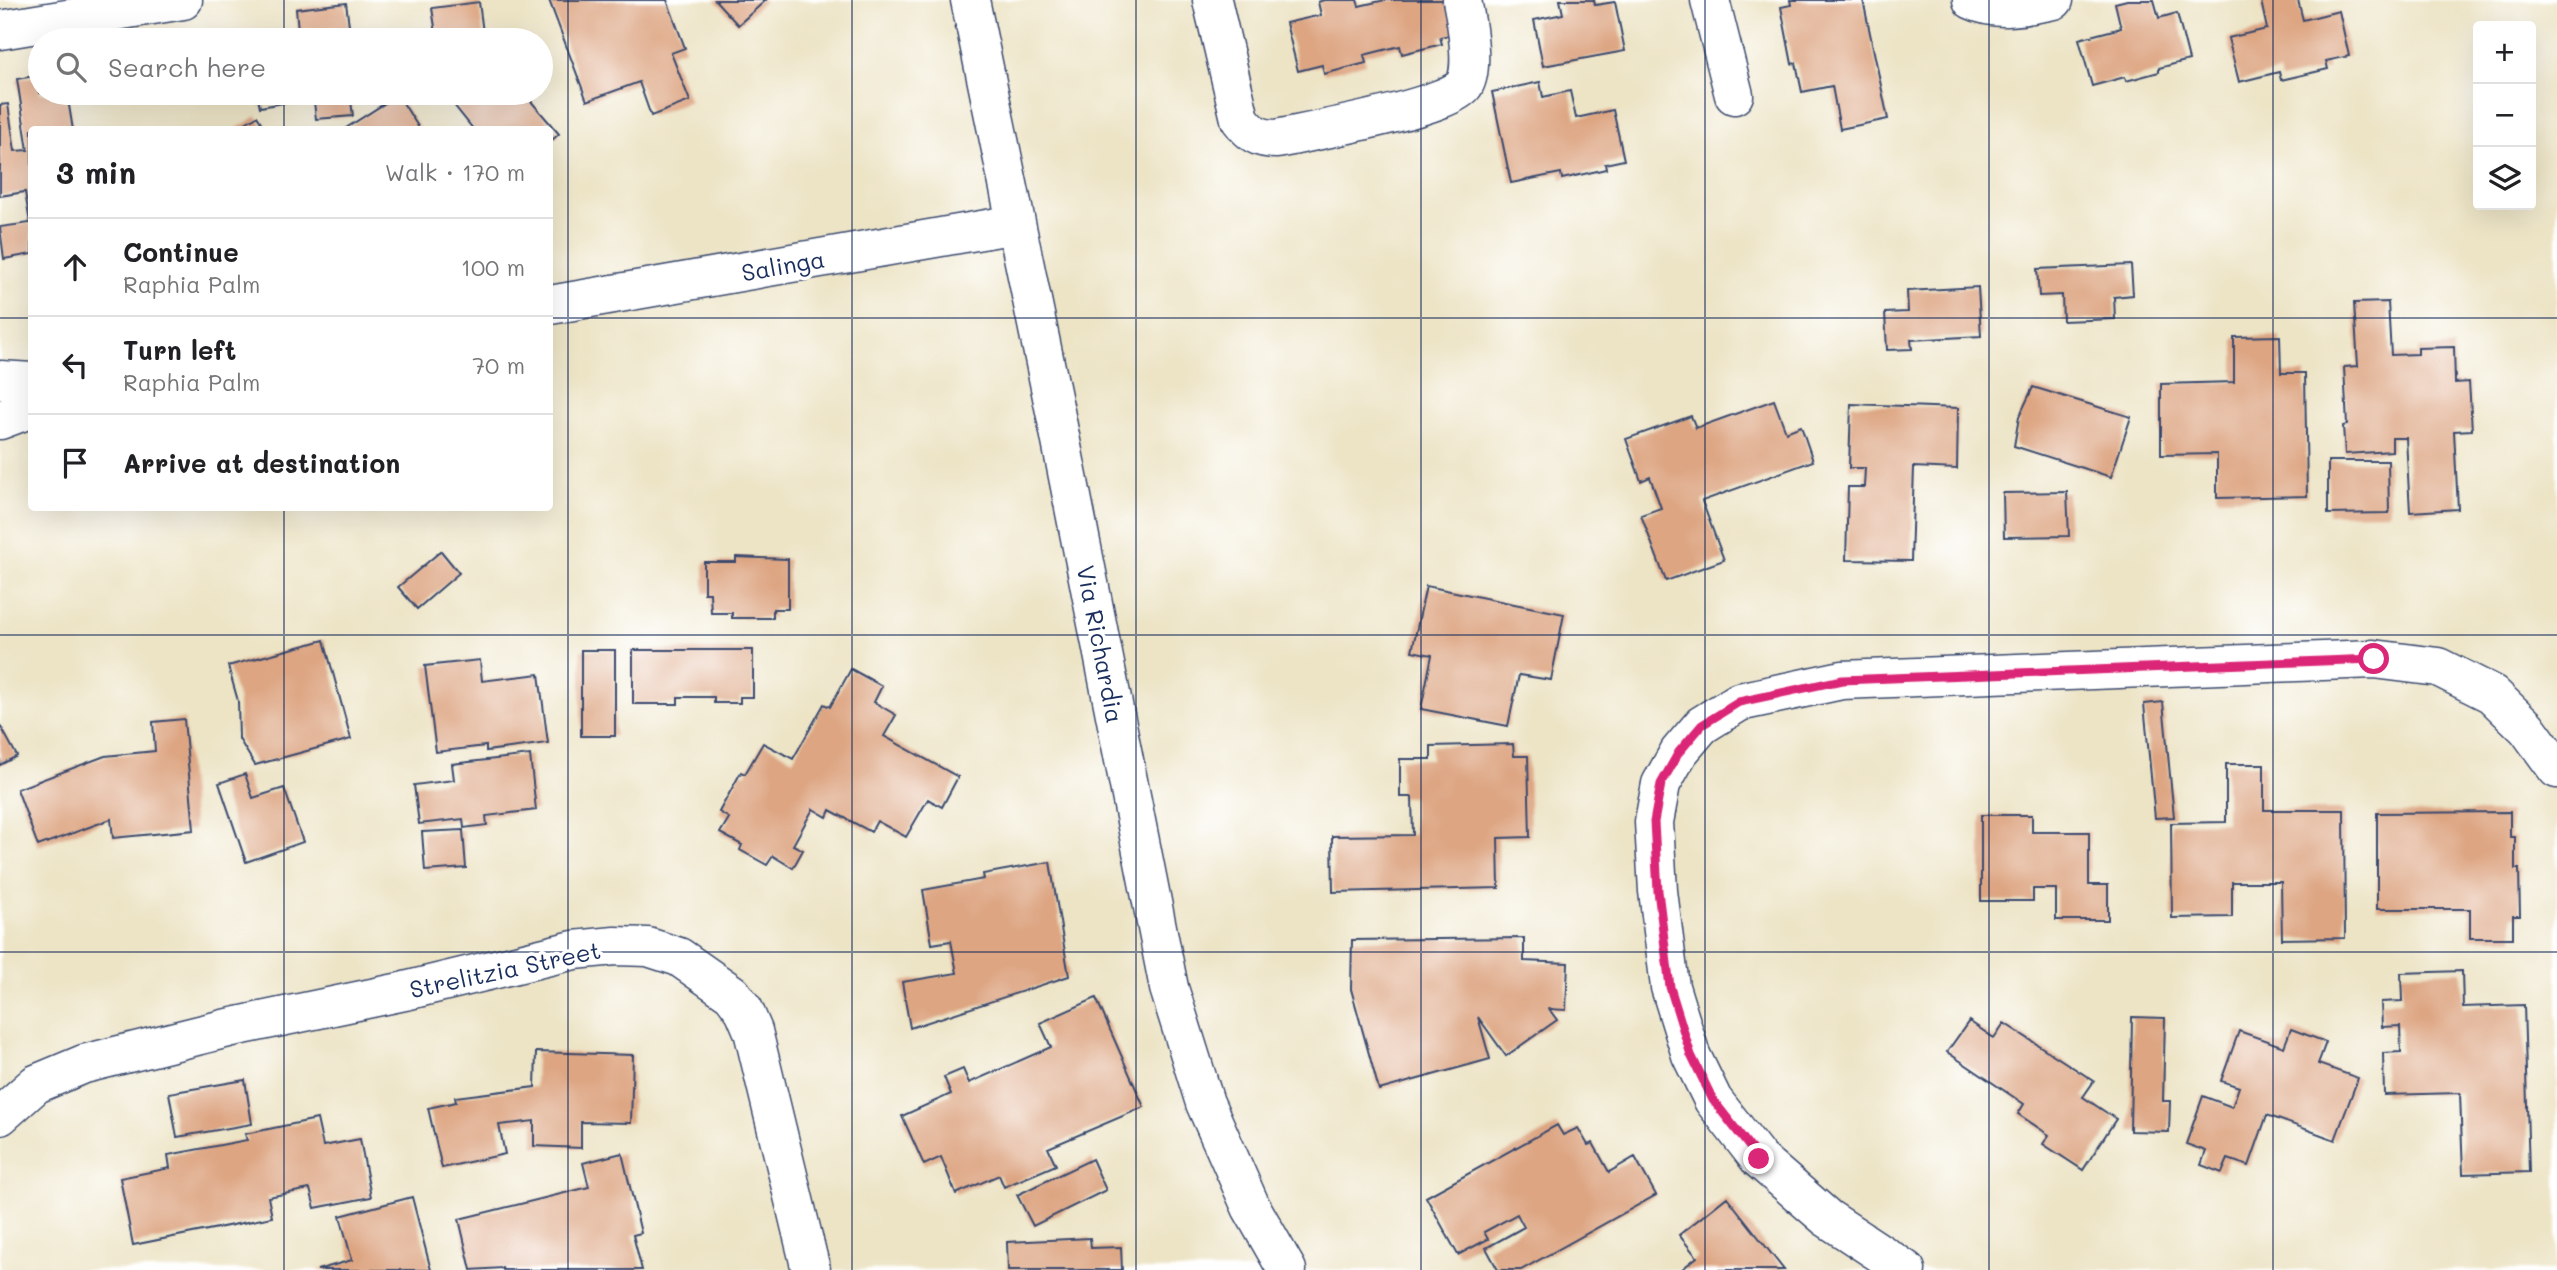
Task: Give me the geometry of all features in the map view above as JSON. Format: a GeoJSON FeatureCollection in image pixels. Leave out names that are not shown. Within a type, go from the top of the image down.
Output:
{"type":"FeatureCollection","features":[{"type":"Feature","properties":{"kind":"street"},"geometry":{"type":"LineString","coordinates":[[0,30],[183,0]]}},
{"type":"Feature","properties":{"kind":"street","name":"Via Richardia"},"geometry":{"type":"LineString","coordinates":[[970,0],[1168,988],[1205,1103],[1251,1207],[1287,1270]]}},
{"type":"Feature","properties":{"kind":"street"},"geometry":{"type":"LineString","coordinates":[[1212,0],[1240,119],[1250,133],[1262,139],[1277,139],[1425,105],[1449,96],[1463,87],[1469,74],[1471,2]]}},
{"type":"Feature","properties":{"kind":"street"},"geometry":{"type":"LineString","coordinates":[[1710,0],[1734,96]]}},
{"type":"Feature","properties":{"kind":"street"},"geometry":{"type":"LineString","coordinates":[[1972,0],[2003,8],[2054,0]]}},
{"type":"Feature","properties":{"kind":"street","name":"Salinga"},"geometry":{"type":"LineString","coordinates":[[553,304],[1016,224]]}},
{"type":"Feature","properties":{"kind":"street"},"geometry":{"type":"LineString","coordinates":[[0,380],[28,382]]}},
{"type":"Feature","properties":{"kind":"street"},"geometry":{"type":"LineString","coordinates":[[0,420],[28,410]]}},
{"type":"Feature","properties":{"kind":"street"},"geometry":{"type":"LineString","coordinates":[[1906,1270],[1826,1218],[1759,1159],[1713,1100],[1691,1055],[1670,987],[1658,891],[1654,822],[1661,784],[1679,752],[1702,725],[1739,702],[1842,680],[2374,659],[2438,667],[2492,694],[2526,728],[2557,769]]}},
{"type":"Feature","properties":{"kind":"street","name":"Strelitzia Street"},"geometry":{"type":"LineString","coordinates":[[0,1116],[36,1084],[84,1064],[228,1028],[405,991],[574,950],[615,946],[648,947],[679,957],[732,994],[744,1010],[753,1031],[811,1270]]}},
{"type":"Feature","properties":{"kind":"building"},"geometry":{"type":"Polygon","coordinates":[[[549,0],[667,0],[685,48],[671,53],[690,101],[651,116],[639,82],[587,101],[549,0]]]}},
{"type":"Feature","properties":{"kind":"building"},"geometry":{"type":"Polygon","coordinates":[[[715,0],[766,0],[738,25],[715,0]]]}},
{"type":"Feature","properties":{"kind":"building"},"geometry":{"type":"Polygon","coordinates":[[[1357,0],[1359,6],[1385,0],[1451,0],[1459,33],[1440,37],[1442,44],[1402,54],[1400,46],[1364,55],[1366,63],[1324,74],[1322,65],[1298,71],[1286,23],[1321,15],[1318,2],[1357,0]]]}},
{"type":"Feature","properties":{"kind":"building"},"geometry":{"type":"Polygon","coordinates":[[[1560,0],[1594,0],[1595,5],[1615,2],[1625,51],[1543,66],[1534,20],[1563,14],[1560,0]]]}},
{"type":"Feature","properties":{"kind":"building"},"geometry":{"type":"Polygon","coordinates":[[[1790,0],[1863,0],[1888,119],[1840,129],[1832,86],[1802,92],[1796,63],[1792,64],[1781,7],[1791,5],[1790,0]]]}},
{"type":"Feature","properties":{"kind":"building"},"geometry":{"type":"Polygon","coordinates":[[[2154,0],[2159,18],[2177,13],[2189,60],[2126,81],[2125,77],[2092,86],[2079,39],[2121,28],[2115,3],[2154,0]]]}},
{"type":"Feature","properties":{"kind":"building"},"geometry":{"type":"Polygon","coordinates":[[[2298,0],[2303,20],[2339,11],[2349,56],[2326,61],[2328,69],[2281,80],[2279,72],[2239,82],[2228,38],[2267,29],[2261,1],[2298,0]]]}},
{"type":"Feature","properties":{"kind":"building"},"geometry":{"type":"Polygon","coordinates":[[[479,2],[482,28],[435,28],[432,8],[479,2]]]}},
{"type":"Feature","properties":{"kind":"building"},"geometry":{"type":"Polygon","coordinates":[[[346,3],[349,28],[298,28],[296,9],[346,3]]]}},
{"type":"Feature","properties":{"kind":"building"},"geometry":{"type":"Polygon","coordinates":[[[28,77],[28,105],[69,105],[72,126],[28,126],[28,150],[17,79],[28,77]]]}},
{"type":"Feature","properties":{"kind":"building"},"geometry":{"type":"Polygon","coordinates":[[[1540,82],[1543,97],[1570,91],[1576,118],[1613,110],[1624,160],[1605,164],[1606,169],[1562,179],[1561,173],[1511,183],[1492,92],[1540,82]]]}},
{"type":"Feature","properties":{"kind":"building"},"geometry":{"type":"Polygon","coordinates":[[[8,104],[15,151],[28,150],[28,211],[25,192],[0,196],[0,105],[8,104]]]}},
{"type":"Feature","properties":{"kind":"building"},"geometry":{"type":"Polygon","coordinates":[[[314,105],[352,105],[353,116],[316,119],[314,105]]]}},
{"type":"Feature","properties":{"kind":"building"},"geometry":{"type":"Polygon","coordinates":[[[382,105],[404,105],[418,126],[349,126],[382,105]]]}},
{"type":"Feature","properties":{"kind":"building"},"geometry":{"type":"Polygon","coordinates":[[[454,105],[534,105],[552,126],[471,126],[454,105]]]}},
{"type":"Feature","properties":{"kind":"building"},"geometry":{"type":"Polygon","coordinates":[[[257,116],[263,126],[241,126],[257,116]]]}},
{"type":"Feature","properties":{"kind":"building"},"geometry":{"type":"Polygon","coordinates":[[[553,127],[559,134],[553,139],[553,127]]]}},
{"type":"Feature","properties":{"kind":"building"},"geometry":{"type":"Polygon","coordinates":[[[28,223],[28,255],[4,259],[0,227],[28,223]]]}},
{"type":"Feature","properties":{"kind":"building"},"geometry":{"type":"Polygon","coordinates":[[[2131,265],[2133,295],[2114,297],[2115,319],[2063,321],[2062,295],[2039,296],[2037,269],[2131,265]]]}},
{"type":"Feature","properties":{"kind":"building"},"geometry":{"type":"Polygon","coordinates":[[[1978,287],[1981,336],[1911,340],[1912,349],[1887,350],[1885,313],[1908,312],[1907,291],[1978,287]]]}},
{"type":"Feature","properties":{"kind":"building"},"geometry":{"type":"Polygon","coordinates":[[[2388,302],[2391,355],[2418,354],[2418,348],[2454,347],[2455,383],[2469,382],[2472,430],[2454,431],[2458,509],[2410,512],[2406,438],[2392,438],[2392,451],[2345,454],[2343,426],[2347,425],[2344,367],[2358,366],[2354,303],[2388,302]]]}},
{"type":"Feature","properties":{"kind":"building"},"geometry":{"type":"Polygon","coordinates":[[[2280,336],[2281,373],[2305,373],[2307,496],[2217,498],[2217,454],[2161,455],[2161,384],[2234,382],[2234,337],[2280,336]]]}},
{"type":"Feature","properties":{"kind":"building"},"geometry":{"type":"Polygon","coordinates":[[[2033,387],[2131,417],[2111,477],[2014,446],[2019,417],[2033,387]]]}},
{"type":"Feature","properties":{"kind":"building"},"geometry":{"type":"Polygon","coordinates":[[[1774,400],[1786,432],[1801,426],[1813,461],[1702,501],[1724,560],[1666,581],[1641,515],[1661,508],[1650,477],[1641,481],[1626,439],[1691,416],[1696,428],[1774,400]]]}},
{"type":"Feature","properties":{"kind":"building"},"geometry":{"type":"Polygon","coordinates":[[[1851,404],[1958,408],[1957,469],[1914,467],[1911,561],[1846,560],[1848,487],[1864,487],[1865,468],[1849,468],[1851,404]]]}},
{"type":"Feature","properties":{"kind":"building"},"geometry":{"type":"Polygon","coordinates":[[[2328,461],[2388,461],[2389,513],[2328,514],[2328,461]]]}},
{"type":"Feature","properties":{"kind":"building"},"geometry":{"type":"Polygon","coordinates":[[[2067,492],[2069,536],[2004,537],[2003,493],[2067,492]]]}},
{"type":"Feature","properties":{"kind":"building"},"geometry":{"type":"Polygon","coordinates":[[[441,551],[459,573],[417,609],[398,587],[441,551]]]}},
{"type":"Feature","properties":{"kind":"building"},"geometry":{"type":"Polygon","coordinates":[[[736,557],[788,559],[788,609],[773,609],[773,618],[732,618],[732,613],[711,613],[710,593],[704,593],[704,562],[736,562],[736,557]]]}},
{"type":"Feature","properties":{"kind":"building"},"geometry":{"type":"Polygon","coordinates":[[[1426,586],[1564,614],[1551,680],[1519,675],[1508,726],[1421,709],[1432,655],[1412,651],[1426,586]]]}},
{"type":"Feature","properties":{"kind":"building"},"geometry":{"type":"Polygon","coordinates":[[[324,640],[351,739],[255,765],[239,739],[238,701],[228,666],[324,640]]]}},
{"type":"Feature","properties":{"kind":"building"},"geometry":{"type":"Polygon","coordinates":[[[581,650],[615,650],[615,736],[581,736],[581,650]]]}},
{"type":"Feature","properties":{"kind":"building"},"geometry":{"type":"Polygon","coordinates":[[[633,650],[753,650],[753,697],[740,697],[740,703],[714,703],[714,697],[678,697],[678,704],[633,704],[633,650]]]}},
{"type":"Feature","properties":{"kind":"building"},"geometry":{"type":"Polygon","coordinates":[[[480,660],[482,681],[539,674],[548,743],[486,751],[486,746],[436,752],[425,666],[480,660]]]}},
{"type":"Feature","properties":{"kind":"building"},"geometry":{"type":"Polygon","coordinates":[[[851,669],[882,686],[874,702],[896,715],[884,736],[958,777],[942,807],[928,799],[906,837],[877,821],[871,832],[830,810],[827,817],[813,809],[793,845],[803,850],[793,868],[773,856],[767,865],[740,850],[742,845],[720,833],[729,818],[719,812],[741,772],[745,774],[763,743],[793,759],[824,704],[830,707],[851,669]]]}},
{"type":"Feature","properties":{"kind":"building"},"geometry":{"type":"Polygon","coordinates":[[[2163,702],[2174,817],[2155,818],[2144,704],[2163,702]]]}},
{"type":"Feature","properties":{"kind":"building"},"geometry":{"type":"Polygon","coordinates":[[[184,719],[194,830],[113,838],[111,819],[38,846],[17,789],[105,756],[155,751],[153,722],[184,719]]]}},
{"type":"Feature","properties":{"kind":"building"},"geometry":{"type":"Polygon","coordinates":[[[0,725],[17,756],[0,765],[0,725]]]}},
{"type":"Feature","properties":{"kind":"building"},"geometry":{"type":"Polygon","coordinates":[[[1513,744],[1514,756],[1528,756],[1530,837],[1498,838],[1499,888],[1333,892],[1332,836],[1413,835],[1412,797],[1400,797],[1400,759],[1431,759],[1431,746],[1513,744]]]}},
{"type":"Feature","properties":{"kind":"building"},"geometry":{"type":"Polygon","coordinates":[[[530,755],[536,810],[486,816],[487,825],[464,828],[463,819],[419,824],[414,785],[454,780],[452,764],[530,755]]]}},
{"type":"Feature","properties":{"kind":"building"},"geometry":{"type":"Polygon","coordinates":[[[2226,764],[2264,764],[2264,810],[2344,810],[2345,938],[2282,939],[2281,882],[2232,882],[2232,917],[2172,918],[2171,823],[2226,822],[2226,764]]]}},
{"type":"Feature","properties":{"kind":"building"},"geometry":{"type":"Polygon","coordinates":[[[245,774],[253,798],[284,788],[303,842],[246,862],[219,783],[245,774]]]}},
{"type":"Feature","properties":{"kind":"building"},"geometry":{"type":"Polygon","coordinates":[[[2510,812],[2510,837],[2515,837],[2515,869],[2519,869],[2520,916],[2513,916],[2513,938],[2470,938],[2470,909],[2377,909],[2377,813],[2510,812]]]}},
{"type":"Feature","properties":{"kind":"building"},"geometry":{"type":"Polygon","coordinates":[[[1981,815],[2032,815],[2032,832],[2089,832],[2089,885],[2108,885],[2108,920],[2056,920],[2056,889],[2033,889],[2033,901],[1981,901],[1981,815]]]}},
{"type":"Feature","properties":{"kind":"building"},"geometry":{"type":"Polygon","coordinates":[[[463,830],[466,868],[425,871],[422,832],[463,830]]]}},
{"type":"Feature","properties":{"kind":"building"},"geometry":{"type":"Polygon","coordinates":[[[1050,862],[1069,976],[910,1028],[902,982],[957,973],[951,941],[932,944],[923,890],[984,879],[983,874],[1050,862]]]}},
{"type":"Feature","properties":{"kind":"building"},"geometry":{"type":"Polygon","coordinates":[[[1524,938],[1524,961],[1568,963],[1566,1010],[1549,1009],[1557,1020],[1506,1056],[1478,1017],[1490,1059],[1379,1090],[1351,989],[1352,940],[1524,938]]]}},
{"type":"Feature","properties":{"kind":"building"},"geometry":{"type":"Polygon","coordinates":[[[2462,971],[2463,1007],[2524,1005],[2529,1172],[2463,1174],[2460,1093],[2384,1095],[2383,1053],[2401,1052],[2400,1026],[2382,1027],[2381,1002],[2402,1001],[2401,973],[2462,971]]]}},
{"type":"Feature","properties":{"kind":"building"},"geometry":{"type":"Polygon","coordinates":[[[1096,998],[1144,1107],[1048,1148],[1056,1165],[1004,1187],[999,1175],[956,1194],[941,1157],[924,1165],[902,1116],[951,1094],[944,1077],[963,1069],[969,1083],[1051,1047],[1040,1023],[1096,998]]]}},
{"type":"Feature","properties":{"kind":"building"},"geometry":{"type":"Polygon","coordinates":[[[2132,1017],[2165,1018],[2163,1101],[2170,1101],[2169,1132],[2130,1131],[2132,1017]]]}},
{"type":"Feature","properties":{"kind":"building"},"geometry":{"type":"Polygon","coordinates":[[[1969,1021],[1994,1038],[2004,1023],[2094,1081],[2083,1097],[2116,1119],[2083,1170],[2043,1144],[2049,1135],[2018,1114],[2024,1104],[1947,1052],[1969,1021]]]}},
{"type":"Feature","properties":{"kind":"building"},"geometry":{"type":"Polygon","coordinates":[[[2291,1029],[2326,1042],[2318,1064],[2358,1078],[2335,1140],[2267,1115],[2249,1166],[2228,1159],[2222,1173],[2201,1165],[2206,1151],[2186,1144],[2203,1096],[2232,1107],[2239,1087],[2221,1081],[2239,1031],[2284,1047],[2291,1029]]]}},
{"type":"Feature","properties":{"kind":"building"},"geometry":{"type":"Polygon","coordinates":[[[536,1052],[633,1055],[631,1123],[581,1122],[581,1148],[534,1146],[534,1121],[499,1125],[505,1154],[442,1168],[428,1108],[456,1102],[455,1097],[535,1087],[536,1052]]]}},
{"type":"Feature","properties":{"kind":"building"},"geometry":{"type":"Polygon","coordinates":[[[245,1080],[252,1124],[177,1137],[169,1093],[245,1080]]]}},
{"type":"Feature","properties":{"kind":"building"},"geometry":{"type":"Polygon","coordinates":[[[317,1119],[323,1146],[360,1139],[371,1197],[315,1208],[310,1189],[268,1197],[272,1217],[133,1245],[120,1178],[170,1168],[168,1155],[247,1140],[245,1134],[317,1119]]]}},
{"type":"Feature","properties":{"kind":"building"},"geometry":{"type":"Polygon","coordinates":[[[1557,1125],[1563,1135],[1578,1128],[1588,1145],[1593,1143],[1609,1172],[1635,1157],[1656,1195],[1521,1270],[1498,1270],[1486,1248],[1524,1227],[1517,1214],[1484,1232],[1488,1239],[1458,1255],[1426,1197],[1557,1125]]]}},
{"type":"Feature","properties":{"kind":"building"},"geometry":{"type":"Polygon","coordinates":[[[622,1153],[641,1233],[633,1235],[642,1270],[471,1270],[459,1219],[589,1187],[583,1163],[622,1153]]]}},
{"type":"Feature","properties":{"kind":"building"},"geometry":{"type":"Polygon","coordinates":[[[1092,1159],[1106,1190],[1033,1226],[1017,1195],[1092,1159]]]}},
{"type":"Feature","properties":{"kind":"building"},"geometry":{"type":"Polygon","coordinates":[[[412,1197],[431,1270],[317,1270],[352,1260],[340,1216],[412,1197]]]}},
{"type":"Feature","properties":{"kind":"building"},"geometry":{"type":"Polygon","coordinates":[[[1727,1197],[1784,1270],[1681,1270],[1697,1257],[1679,1235],[1727,1197]]]}},
{"type":"Feature","properties":{"kind":"building"},"geometry":{"type":"Polygon","coordinates":[[[1090,1238],[1091,1248],[1121,1247],[1122,1270],[1008,1270],[1007,1242],[1090,1238]]]}},
{"type":"Feature","properties":{"kind":"route"},"geometry":{"type":"LineString","coordinates":[[1759,1159],[1713,1100],[1691,1055],[1670,987],[1658,891],[1654,822],[1661,784],[1679,752],[1702,725],[1739,702],[1842,680],[2374,659]]}}]}
